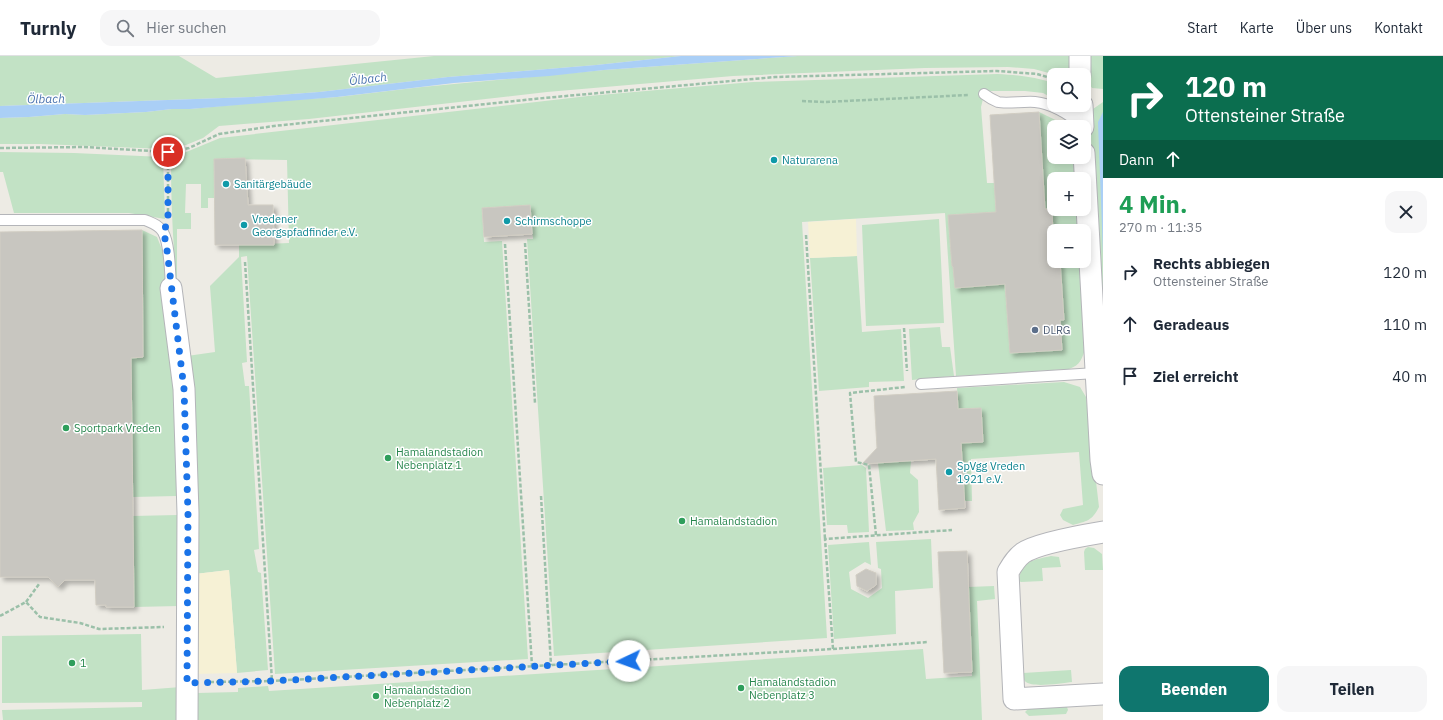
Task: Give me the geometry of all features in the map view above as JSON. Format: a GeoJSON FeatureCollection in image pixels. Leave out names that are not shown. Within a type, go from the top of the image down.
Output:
{"type":"FeatureCollection","features":[{"type":"Feature","properties":{"kind":"street"},"geometry":{"type":"LineString","coordinates":[[1085,164],[1090,282],[1099,345],[1096,373],[1103,474]]}},
{"type":"Feature","properties":{"kind":"street"},"geometry":{"type":"LineString","coordinates":[[171,288],[184,389],[188,513],[187,720]]}},
{"type":"Feature","properties":{"kind":"street"},"geometry":{"type":"LineString","coordinates":[[1103,532],[1038,546],[1024,552],[1015,560],[1008,572],[1014,699],[1103,694]]}},
{"type":"Feature","properties":{"kind":"lane"},"geometry":{"type":"LineString","coordinates":[[984,94],[999,102],[1037,102],[1057,109],[1074,120]]}},
{"type":"Feature","properties":{"kind":"lane"},"geometry":{"type":"LineString","coordinates":[[0,220],[145,220],[156,225],[163,232],[166,242],[171,288]]}},
{"type":"Feature","properties":{"kind":"lane"},"geometry":{"type":"LineString","coordinates":[[921,384],[1096,373]]}},
{"type":"Feature","properties":{"kind":"path"},"geometry":{"type":"LineString","coordinates":[[0,148],[84,147],[168,152],[189,148],[219,134],[274,126],[544,98],[767,78],[997,71],[1037,74],[1047,77]]}},
{"type":"Feature","properties":{"kind":"path"},"geometry":{"type":"LineString","coordinates":[[802,101],[825,102],[984,94]]}},
{"type":"Feature","properties":{"kind":"path"},"geometry":{"type":"LineString","coordinates":[[163,232],[168,222],[168,152]]}},
{"type":"Feature","properties":{"kind":"path"},"geometry":{"type":"LineString","coordinates":[[806,235],[833,649]]}},
{"type":"Feature","properties":{"kind":"path"},"geometry":{"type":"LineString","coordinates":[[525,243],[535,403]]}},
{"type":"Feature","properties":{"kind":"path"},"geometry":{"type":"LineString","coordinates":[[505,244],[532,666]]}},
{"type":"Feature","properties":{"kind":"path"},"geometry":{"type":"LineString","coordinates":[[245,262],[272,681]]}},
{"type":"Feature","properties":{"kind":"path"},"geometry":{"type":"LineString","coordinates":[[904,328],[908,372]]}},
{"type":"Feature","properties":{"kind":"path"},"geometry":{"type":"LineString","coordinates":[[876,536],[869,465],[856,462],[850,393],[909,386]]}},
{"type":"Feature","properties":{"kind":"path"},"geometry":{"type":"LineString","coordinates":[[541,496],[551,665]]}},
{"type":"Feature","properties":{"kind":"path"},"geometry":{"type":"LineString","coordinates":[[825,539],[952,530]]}},
{"type":"Feature","properties":{"kind":"path"},"geometry":{"type":"LineString","coordinates":[[0,616],[26,602],[39,584]]}},
{"type":"Feature","properties":{"kind":"path"},"geometry":{"type":"LineString","coordinates":[[26,602],[40,617],[80,623],[99,628],[188,626]]}},
{"type":"Feature","properties":{"kind":"path"},"geometry":{"type":"LineString","coordinates":[[187,683],[272,681],[833,649],[928,642]]}},
{"type":"Feature","properties":{"kind":"green space"},"geometry":{"type":"Polygon","coordinates":[[[0,56],[179,56],[216,78],[434,56],[681,56],[596,65],[448,77],[319,92],[251,97],[0,106],[0,56]]]}},
{"type":"Feature","properties":{"kind":"green space"},"geometry":{"type":"Polygon","coordinates":[[[798,56],[1072,56],[1072,68],[1047,68],[1047,73],[1034,69],[1008,67],[925,68],[733,76],[547,92],[309,119],[219,126],[203,138],[186,145],[165,149],[40,144],[0,144],[0,118],[190,109],[338,97],[422,87],[604,70],[798,56]]]}},
{"type":"Feature","properties":{"kind":"green space"},"geometry":{"type":"Polygon","coordinates":[[[1089,56],[1103,56],[1103,89],[1091,87],[1091,68],[1089,68],[1089,56]]]}},
{"type":"Feature","properties":{"kind":"green space"},"geometry":{"type":"Polygon","coordinates":[[[997,74],[1047,81],[1047,95],[1043,93],[1025,91],[990,91],[984,95],[981,107],[987,183],[994,183],[1039,112],[1056,120],[1047,120],[1047,164],[1078,164],[1079,172],[1047,172],[1047,216],[1079,216],[1080,224],[1047,224],[1047,268],[1080,268],[1086,347],[1079,363],[1069,369],[956,376],[945,213],[802,222],[827,638],[554,656],[527,239],[533,239],[530,205],[482,208],[484,242],[502,241],[528,659],[275,674],[247,256],[241,257],[247,362],[242,363],[245,386],[249,386],[259,549],[254,550],[258,572],[261,573],[268,670],[237,673],[229,570],[195,574],[187,356],[215,352],[210,286],[239,257],[239,245],[289,243],[287,160],[214,159],[215,198],[208,198],[208,208],[201,208],[201,184],[186,184],[185,213],[191,213],[191,229],[177,229],[177,286],[172,224],[171,163],[179,155],[220,138],[588,96],[753,82],[997,74]]]}},
{"type":"Feature","properties":{"kind":"green space"},"geometry":{"type":"Polygon","coordinates":[[[1103,102],[1103,335],[1100,334],[1090,117],[1093,109],[1103,102]]]}},
{"type":"Feature","properties":{"kind":"green space"},"geometry":{"type":"Polygon","coordinates":[[[0,152],[74,153],[163,157],[165,219],[129,213],[14,213],[3,172],[0,172],[0,152]]]}},
{"type":"Feature","properties":{"kind":"green space"},"geometry":{"type":"Polygon","coordinates":[[[939,219],[944,323],[866,326],[862,225],[939,219]]]}},
{"type":"Feature","properties":{"kind":"green space"},"geometry":{"type":"Polygon","coordinates":[[[142,230],[157,237],[163,252],[166,291],[179,386],[181,492],[176,496],[133,497],[131,358],[143,357],[142,230]]]}},
{"type":"Feature","properties":{"kind":"green space"},"geometry":{"type":"Polygon","coordinates":[[[857,256],[862,332],[901,329],[904,381],[869,382],[869,387],[819,391],[810,258],[857,256]]]}},
{"type":"Feature","properties":{"kind":"green space"},"geometry":{"type":"Polygon","coordinates":[[[940,327],[942,347],[950,347],[954,376],[912,380],[909,329],[940,327]]]}},
{"type":"Feature","properties":{"kind":"green space"},"geometry":{"type":"Polygon","coordinates":[[[1064,382],[1080,387],[1086,397],[1099,507],[1094,515],[1086,521],[1073,525],[1063,520],[1060,515],[1063,509],[1083,505],[1079,452],[971,459],[972,501],[964,501],[961,443],[983,442],[981,408],[958,409],[957,388],[1064,382]]]}},
{"type":"Feature","properties":{"kind":"green space"},"geometry":{"type":"Polygon","coordinates":[[[911,461],[910,473],[918,480],[919,512],[913,523],[914,530],[886,531],[878,463],[911,461]]]}},
{"type":"Feature","properties":{"kind":"green space"},"geometry":{"type":"Polygon","coordinates":[[[862,465],[866,468],[869,532],[848,533],[847,525],[827,525],[823,468],[862,465]]]}},
{"type":"Feature","properties":{"kind":"green space"},"geometry":{"type":"Polygon","coordinates":[[[177,515],[179,606],[134,607],[133,516],[177,515]]]}},
{"type":"Feature","properties":{"kind":"green space"},"geometry":{"type":"Polygon","coordinates":[[[931,539],[933,588],[895,591],[896,634],[834,639],[828,545],[869,542],[871,565],[865,562],[849,572],[851,589],[868,598],[882,588],[881,569],[878,568],[876,542],[931,539]]]}},
{"type":"Feature","properties":{"kind":"green space"},"geometry":{"type":"Polygon","coordinates":[[[1088,547],[1094,548],[1102,554],[1103,570],[1085,570],[1084,552],[1088,547]]]}},
{"type":"Feature","properties":{"kind":"green space"},"geometry":{"type":"Polygon","coordinates":[[[1051,556],[1059,557],[1061,567],[1042,568],[1043,581],[1019,581],[1022,569],[1029,562],[1051,556]]]}},
{"type":"Feature","properties":{"kind":"green space"},"geometry":{"type":"Polygon","coordinates":[[[994,586],[995,599],[977,601],[982,720],[197,720],[197,693],[238,692],[238,688],[268,686],[269,691],[923,649],[926,679],[972,676],[968,587],[994,586]]]}},
{"type":"Feature","properties":{"kind":"green space","name":"1"},"geometry":{"type":"Polygon","coordinates":[[[141,634],[142,690],[181,687],[181,720],[3,720],[2,710],[142,707],[142,702],[2,703],[2,636],[141,634]]]}},
{"type":"Feature","properties":{"kind":"green space"},"geometry":{"type":"Polygon","coordinates":[[[1071,670],[1072,682],[1048,685],[1030,684],[1024,680],[1023,673],[1071,670]]]}},
{"type":"Feature","properties":{"kind":"green space"},"geometry":{"type":"Polygon","coordinates":[[[1067,707],[1068,710],[1066,714],[1029,716],[1025,712],[1028,709],[1067,707]]]}},
{"type":"Feature","properties":{"kind":"sand"},"geometry":{"type":"Polygon","coordinates":[[[856,219],[857,256],[810,258],[808,222],[856,219]]]}},
{"type":"Feature","properties":{"kind":"sand"},"geometry":{"type":"Polygon","coordinates":[[[229,570],[237,673],[195,674],[195,574],[229,570]]]}},
{"type":"Feature","properties":{"kind":"water"},"geometry":{"type":"Polygon","coordinates":[[[681,56],[798,56],[604,70],[549,76],[454,83],[337,97],[190,109],[0,118],[0,106],[251,97],[319,92],[448,77],[596,65],[681,56]]]}},
{"type":"Feature","properties":{"kind":"water"},"geometry":{"type":"Polygon","coordinates":[[[1103,112],[1103,254],[1098,122],[1103,112]]]}},
{"type":"Feature","properties":{"kind":"building"},"geometry":{"type":"Polygon","coordinates":[[[1039,112],[1045,209],[1047,209],[1047,216],[1052,216],[1053,224],[1047,224],[1047,268],[1060,268],[1064,320],[1060,320],[1062,350],[1010,353],[1005,284],[955,288],[948,215],[996,212],[990,115],[1039,112]]]}},
{"type":"Feature","properties":{"kind":"building","name":"Vredener Georgspfadfinder e.V."},"geometry":{"type":"Polygon","coordinates":[[[245,158],[248,205],[273,205],[274,245],[215,245],[214,159],[245,158]]]}},
{"type":"Feature","properties":{"kind":"building","name":"Schirmschoppe"},"geometry":{"type":"Polygon","coordinates":[[[530,205],[532,234],[484,237],[482,208],[530,205]]]}},
{"type":"Feature","properties":{"kind":"building","name":"Sportpark Vreden"},"geometry":{"type":"Polygon","coordinates":[[[142,230],[143,357],[131,358],[134,607],[106,607],[106,605],[96,605],[95,580],[65,580],[58,587],[48,577],[0,577],[0,232],[142,230]]]}},
{"type":"Feature","properties":{"kind":"building"},"geometry":{"type":"Polygon","coordinates":[[[957,391],[958,409],[981,408],[983,442],[961,443],[965,508],[939,510],[936,459],[862,464],[877,448],[874,396],[957,391]]]}},
{"type":"Feature","properties":{"kind":"building"},"geometry":{"type":"Polygon","coordinates":[[[967,551],[972,672],[944,673],[938,552],[967,551]]]}},
{"type":"Feature","properties":{"kind":"building"},"geometry":{"type":"Polygon","coordinates":[[[866,569],[876,573],[876,585],[867,591],[857,586],[856,575],[866,569]]]}},
{"type":"Feature","properties":{"kind":"place","name":"Naturarena"},"geometry":{"type":"Point","coordinates":[774,160]}},
{"type":"Feature","properties":{"kind":"place","name":"Sanitärgebäude"},"geometry":{"type":"Point","coordinates":[226,184]}},
{"type":"Feature","properties":{"kind":"place","name":"Schirmschoppe"},"geometry":{"type":"Point","coordinates":[507,221]}},
{"type":"Feature","properties":{"kind":"place","name":"Vredener Georgspfadfinder e.V."},"geometry":{"type":"Point","coordinates":[244,225]}},
{"type":"Feature","properties":{"kind":"place","name":"DLRG"},"geometry":{"type":"Point","coordinates":[1035,330]}},
{"type":"Feature","properties":{"kind":"place","name":"Sportpark Vreden"},"geometry":{"type":"Point","coordinates":[66,428]}},
{"type":"Feature","properties":{"kind":"place","name":"Hamalandstadion Nebenplatz 1"},"geometry":{"type":"Point","coordinates":[388,458]}},
{"type":"Feature","properties":{"kind":"place","name":"SpVgg Vreden 1921 e.V."},"geometry":{"type":"Point","coordinates":[949,472]}},
{"type":"Feature","properties":{"kind":"place","name":"Hamalandstadion"},"geometry":{"type":"Point","coordinates":[682,521]}},
{"type":"Feature","properties":{"kind":"place","name":"1"},"geometry":{"type":"Point","coordinates":[72,663]}},
{"type":"Feature","properties":{"kind":"place","name":"Hamalandstadion Nebenplatz 3"},"geometry":{"type":"Point","coordinates":[741,688]}},
{"type":"Feature","properties":{"kind":"place","name":"Hamalandstadion Nebenplatz 2"},"geometry":{"type":"Point","coordinates":[376,696]}},
{"type":"Feature","properties":{"kind":"route"},"geometry":{"type":"LineString","coordinates":[[168,152],[168,222],[163,232],[166,242],[184,389],[188,513],[187,683],[272,681],[629,661]]}},
{"type":"Feature","properties":{"kind":"water label","name":"Ölbach"},"geometry":{"type":"Point","coordinates":[368,79]}},
{"type":"Feature","properties":{"kind":"water label","name":"Ölbach"},"geometry":{"type":"Point","coordinates":[46,99]}}]}
